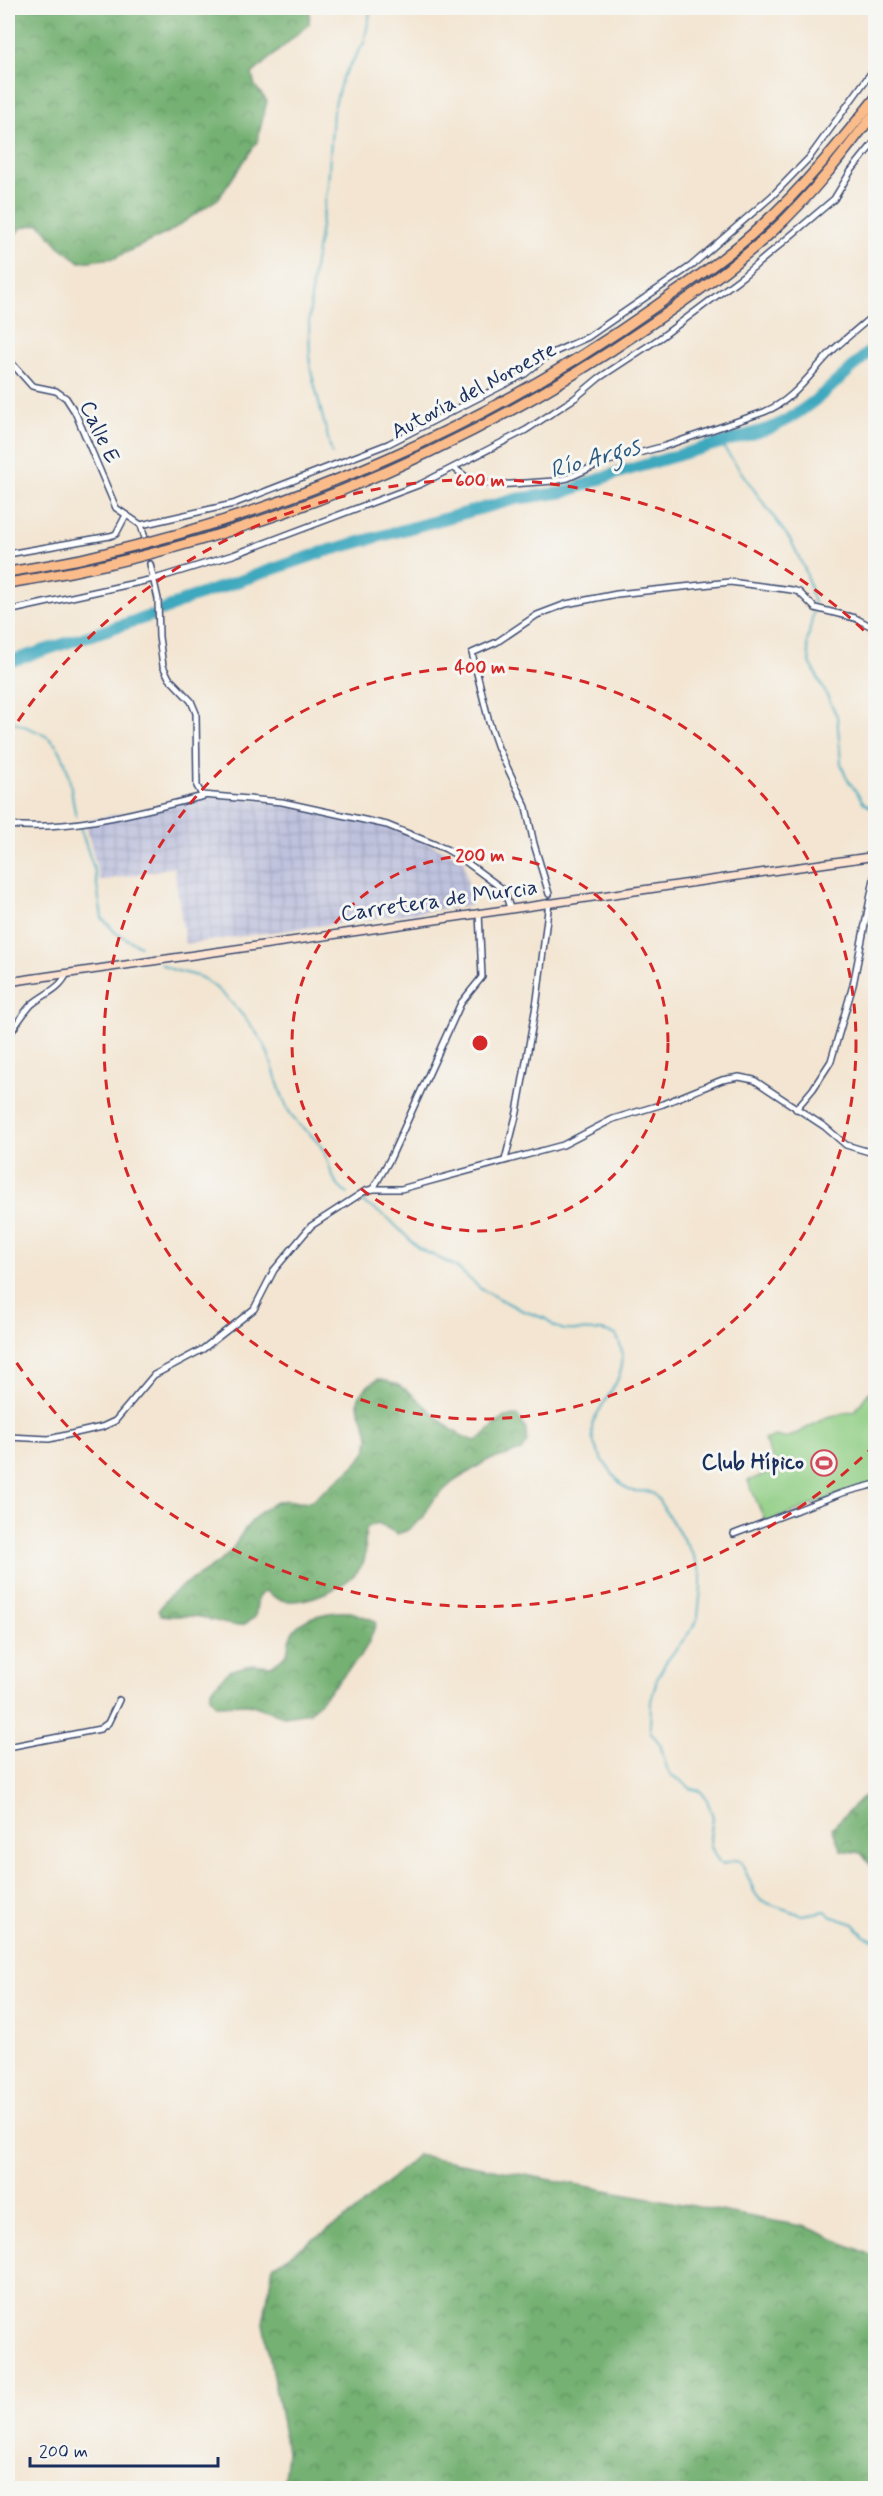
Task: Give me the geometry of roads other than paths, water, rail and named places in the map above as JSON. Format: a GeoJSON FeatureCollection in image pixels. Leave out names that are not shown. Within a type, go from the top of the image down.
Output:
{"type":"FeatureCollection","features":[{"type":"Feature","properties":{"kind":"highway","name":"Autovía del Noroeste"},"geometry":{"type":"LineString","coordinates":[[8,572],[91,557],[229,519],[290,498],[471,420],[561,369],[627,327],[761,227],[822,165],[876,97]]}},
{"type":"Feature","properties":{"kind":"highway","name":"Autovía del Noroeste"},"geometry":{"type":"LineString","coordinates":[[8,583],[64,575],[159,553],[278,514],[393,468],[475,429],[555,386],[697,293],[773,232],[822,182],[876,111]]}},
{"type":"Feature","properties":{"kind":"main road","name":"Carretera de Murcia"},"geometry":{"type":"LineString","coordinates":[[8,982],[876,856]]}},
{"type":"Feature","properties":{"kind":"street"},"geometry":{"type":"LineString","coordinates":[[144,535],[141,525],[233,504],[388,444],[517,378],[548,355],[588,337],[691,266],[772,196],[809,158],[876,66]]}},
{"type":"Feature","properties":{"kind":"street"},"geometry":{"type":"LineString","coordinates":[[8,611],[153,579],[233,555],[421,484],[454,468],[552,414],[599,378],[705,306],[834,199],[851,171],[876,140]]}},
{"type":"Feature","properties":{"kind":"street"},"geometry":{"type":"LineString","coordinates":[[454,468],[469,479],[496,485],[554,481],[568,478],[601,463],[665,446],[764,412],[778,406],[791,396],[832,351],[876,313]]}},
{"type":"Feature","properties":{"kind":"street","name":"Calle E"},"geometry":{"type":"LineString","coordinates":[[8,359],[32,386],[56,391],[66,398],[75,412],[116,508],[141,525]]}},
{"type":"Feature","properties":{"kind":"street"},"geometry":{"type":"LineString","coordinates":[[8,554],[110,536],[116,534],[126,515]]}},
{"type":"Feature","properties":{"kind":"street"},"geometry":{"type":"LineString","coordinates":[[150,564],[158,599],[159,637],[163,666],[169,678],[191,701],[196,713],[197,786],[204,796]]}},
{"type":"Feature","properties":{"kind":"street"},"geometry":{"type":"LineString","coordinates":[[549,894],[526,807],[498,748],[489,722],[472,653],[497,642],[537,615],[566,604],[617,594],[730,582],[799,592],[815,608],[855,618],[876,629]]}},
{"type":"Feature","properties":{"kind":"street"},"geometry":{"type":"LineString","coordinates":[[8,825],[45,826],[75,822],[133,813],[204,796],[276,801],[387,825],[446,849],[504,890],[510,908]]}},
{"type":"Feature","properties":{"kind":"street"},"geometry":{"type":"LineString","coordinates":[[796,1109],[813,1089],[831,1061],[853,985],[876,869]]}},
{"type":"Feature","properties":{"kind":"street"},"geometry":{"type":"LineString","coordinates":[[505,1160],[517,1112],[537,1000],[549,902]]}},
{"type":"Feature","properties":{"kind":"street"},"geometry":{"type":"LineString","coordinates":[[373,1189],[390,1159],[461,1003],[482,977],[479,913]]}},
{"type":"Feature","properties":{"kind":"street"},"geometry":{"type":"LineString","coordinates":[[8,1037],[24,1013],[59,986],[67,973]]}},
{"type":"Feature","properties":{"kind":"street"},"geometry":{"type":"LineString","coordinates":[[8,1437],[49,1439],[102,1427],[115,1421],[154,1375],[203,1348],[254,1310],[274,1270],[311,1226],[358,1194],[373,1189],[401,1189],[482,1169],[505,1160],[563,1145],[613,1119],[663,1104],[731,1078],[747,1077],[754,1080],[825,1127],[846,1145],[876,1154]]}},
{"type":"Feature","properties":{"kind":"street"},"geometry":{"type":"LineString","coordinates":[[734,1534],[842,1493],[876,1484]]}},
{"type":"Feature","properties":{"kind":"street"},"geometry":{"type":"LineString","coordinates":[[8,1748],[100,1729],[108,1723],[119,1700]]}},
{"type":"Feature","properties":{"kind":"waterway"},"geometry":{"type":"LineString","coordinates":[[332,454],[310,367],[309,321],[313,274],[328,185],[333,112],[342,78],[364,43],[371,8]]}},
{"type":"Feature","properties":{"kind":"waterway","name":"Río Argos"},"geometry":{"type":"LineString","coordinates":[[164,610],[187,599],[323,552],[516,499],[565,492],[614,474],[771,428],[813,402],[876,346]]}},
{"type":"Feature","properties":{"kind":"waterway"},"geometry":{"type":"LineString","coordinates":[[721,444],[791,541],[806,572],[814,604]]}},
{"type":"Feature","properties":{"kind":"waterway"},"geometry":{"type":"LineString","coordinates":[[814,609],[807,643],[810,662],[837,716],[841,763],[846,777],[864,803],[876,811]]}},
{"type":"Feature","properties":{"kind":"waterway","name":"Río Argos"},"geometry":{"type":"LineString","coordinates":[[8,662],[150,616]]}},
{"type":"Feature","properties":{"kind":"waterway"},"geometry":{"type":"LineString","coordinates":[[8,719],[41,733],[58,747],[69,776],[76,816]]}},
{"type":"Feature","properties":{"kind":"waterway"},"geometry":{"type":"LineString","coordinates":[[80,827],[95,872],[102,918],[116,933],[140,946]]}},
{"type":"Feature","properties":{"kind":"waterway"},"geometry":{"type":"LineString","coordinates":[[161,964],[204,979],[226,997],[246,1020],[264,1044],[291,1115],[319,1143],[337,1185],[348,1194]]}},
{"type":"Feature","properties":{"kind":"waterway"},"geometry":{"type":"LineString","coordinates":[[359,1200],[388,1218],[418,1248],[455,1266],[481,1289],[521,1310],[546,1319],[554,1326],[564,1330],[602,1331],[616,1335],[621,1348],[621,1371],[593,1422],[592,1434],[595,1446],[610,1471],[625,1488],[633,1491],[647,1491],[656,1496],[693,1555],[701,1574],[698,1617],[695,1625],[666,1662],[657,1679],[651,1701],[650,1731],[660,1744],[670,1774],[692,1789],[700,1791],[706,1797],[713,1817],[711,1847],[719,1862],[723,1864],[734,1860],[741,1861],[761,1901],[802,1915],[826,1911],[830,1916],[854,1924],[864,1936],[876,1941]]}},
{"type":"Feature","properties":{"kind":"tunnel"},"geometry":{"type":"LineString","coordinates":[[144,535],[150,564]]}},
{"type":"Feature","properties":{"kind":"place","name":"Club Hípico"},"geometry":{"type":"Point","coordinates":[824,1463]}}]}
